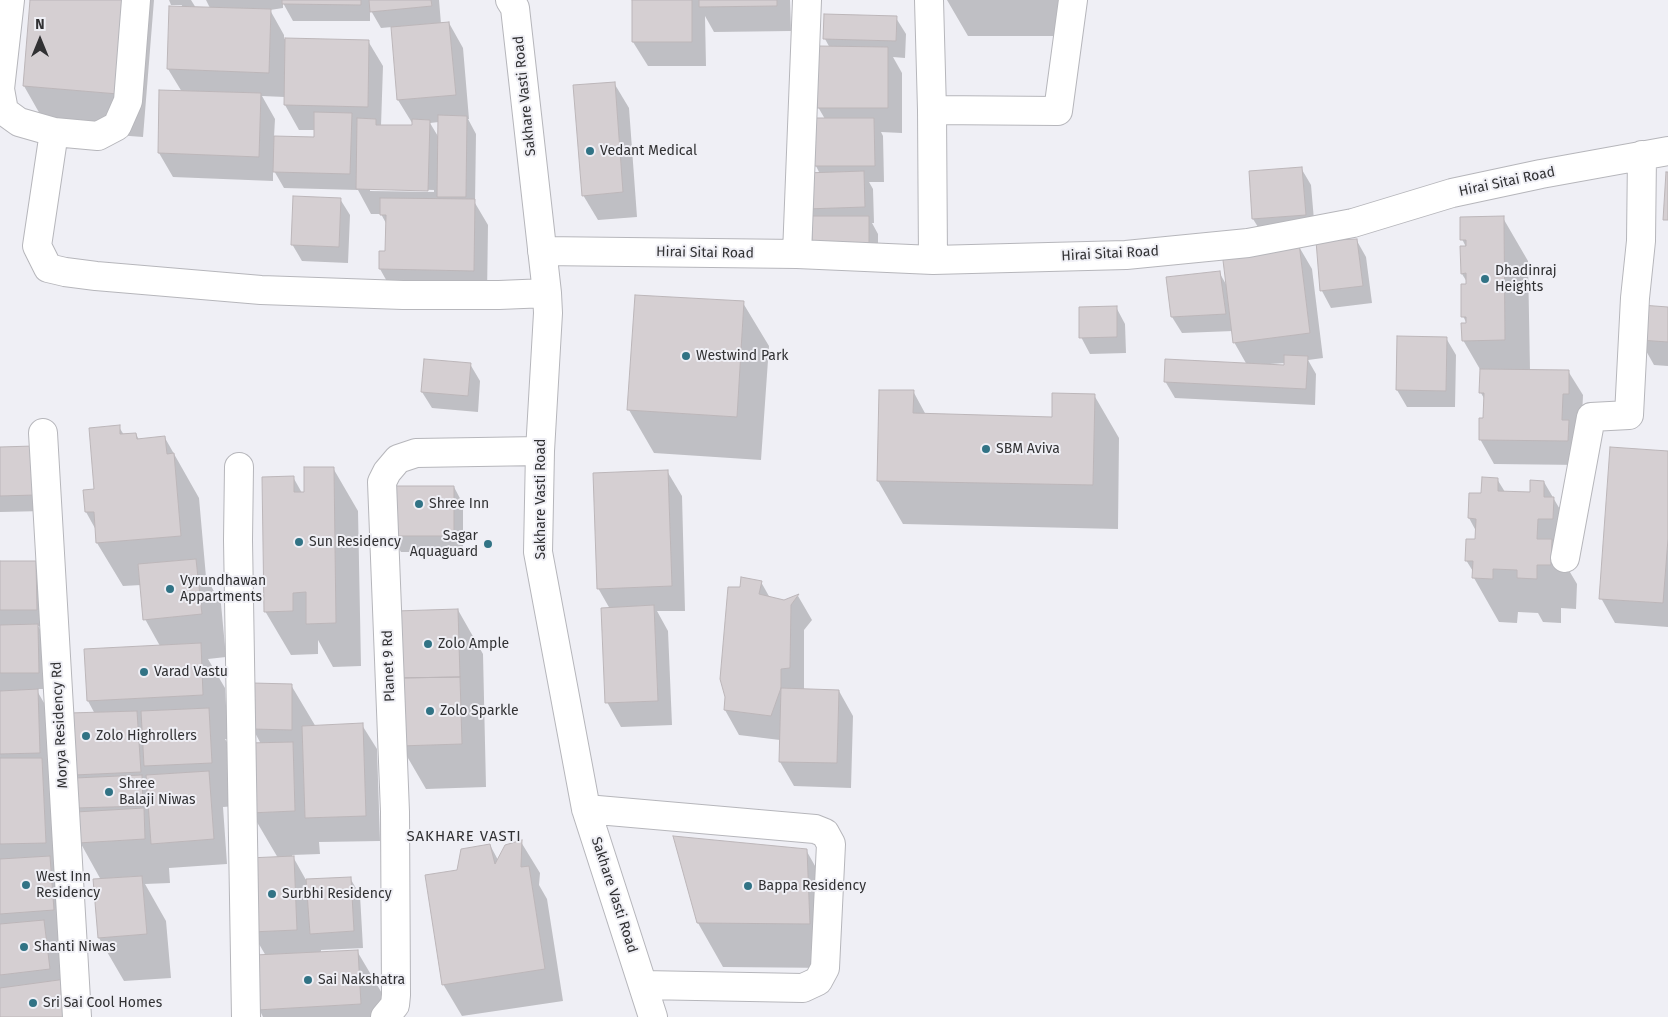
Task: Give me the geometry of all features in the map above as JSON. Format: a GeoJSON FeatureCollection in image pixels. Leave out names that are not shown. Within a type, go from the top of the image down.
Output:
{"type":"FeatureCollection","features":[{"type":"Feature","properties":{"kind":"street"},"geometry":{"type":"LineString","coordinates":[[10,0],[0,89],[4,111],[19,122],[54,132],[98,136],[117,126],[128,101],[136,0]]}},
{"type":"Feature","properties":{"kind":"street","name":"Sakhare Vasti Road"},"geometry":{"type":"LineString","coordinates":[[510,0],[515,8],[547,293],[548,313],[540,451],[538,552],[586,810],[653,1017]]}},
{"type":"Feature","properties":{"kind":"street"},"geometry":{"type":"LineString","coordinates":[[797,254],[807,0]]}},
{"type":"Feature","properties":{"kind":"street"},"geometry":{"type":"LineString","coordinates":[[929,0],[933,260]]}},
{"type":"Feature","properties":{"kind":"street"},"geometry":{"type":"LineString","coordinates":[[932,110],[1058,111],[1073,0]]}},
{"type":"Feature","properties":{"kind":"street"},"geometry":{"type":"LineString","coordinates":[[54,132],[37,246],[48,268],[96,276],[262,290],[403,295],[547,293]]}},
{"type":"Feature","properties":{"kind":"street"},"geometry":{"type":"LineString","coordinates":[[1565,558],[1592,417],[1629,415],[1635,298],[1641,241],[1655,153]]}},
{"type":"Feature","properties":{"kind":"street","name":"Hirai Sitai Road"},"geometry":{"type":"LineString","coordinates":[[542,251],[797,254],[933,260],[1126,255],[1248,243],[1353,223],[1452,193],[1655,153]]}},
{"type":"Feature","properties":{"kind":"street","name":"Morya Residency Rd"},"geometry":{"type":"LineString","coordinates":[[44,433],[77,1017]]}},
{"type":"Feature","properties":{"kind":"street","name":"Planet 9 Rd"},"geometry":{"type":"LineString","coordinates":[[386,1017],[395,1005],[396,995],[395,812],[382,482],[387,472],[398,459],[416,453],[540,451]]}},
{"type":"Feature","properties":{"kind":"street"},"geometry":{"type":"LineString","coordinates":[[240,467],[238,540],[246,1017]]}},
{"type":"Feature","properties":{"kind":"street"},"geometry":{"type":"LineString","coordinates":[[586,810],[815,829],[825,834],[831,844],[825,968],[818,981],[803,988],[642,985]]}},
{"type":"Feature","properties":{"kind":"building"},"geometry":{"type":"Polygon","coordinates":[[[30,0],[126,0],[118,94],[23,86],[30,0]]]}},
{"type":"Feature","properties":{"kind":"building"},"geometry":{"type":"Polygon","coordinates":[[[282,0],[361,0],[361,5],[282,4],[282,0]]]}},
{"type":"Feature","properties":{"kind":"building"},"geometry":{"type":"Polygon","coordinates":[[[369,0],[431,0],[432,6],[370,12],[369,0]]]}},
{"type":"Feature","properties":{"kind":"building"},"geometry":{"type":"Polygon","coordinates":[[[632,0],[692,0],[692,42],[632,42],[632,0]]]}},
{"type":"Feature","properties":{"kind":"building"},"geometry":{"type":"Polygon","coordinates":[[[699,0],[777,0],[777,6],[699,7],[699,0]]]}},
{"type":"Feature","properties":{"kind":"building"},"geometry":{"type":"Polygon","coordinates":[[[169,6],[271,9],[269,73],[167,69],[169,6]]]}},
{"type":"Feature","properties":{"kind":"building"},"geometry":{"type":"Polygon","coordinates":[[[824,14],[897,16],[896,41],[823,39],[824,14]]]}},
{"type":"Feature","properties":{"kind":"building"},"geometry":{"type":"Polygon","coordinates":[[[449,22],[456,95],[397,100],[391,27],[449,22]]]}},
{"type":"Feature","properties":{"kind":"building"},"geometry":{"type":"Polygon","coordinates":[[[285,38],[369,40],[368,107],[284,105],[285,38]]]}},
{"type":"Feature","properties":{"kind":"building"},"geometry":{"type":"Polygon","coordinates":[[[817,46],[888,47],[888,108],[817,108],[817,46]]]}},
{"type":"Feature","properties":{"kind":"building"},"geometry":{"type":"Polygon","coordinates":[[[615,82],[623,192],[582,196],[573,85],[615,82]]]}},
{"type":"Feature","properties":{"kind":"building"},"geometry":{"type":"Polygon","coordinates":[[[159,90],[261,93],[259,157],[158,153],[159,90]]]}},
{"type":"Feature","properties":{"kind":"building"},"geometry":{"type":"Polygon","coordinates":[[[314,112],[352,113],[350,174],[273,172],[274,136],[314,137],[314,112]]]}},
{"type":"Feature","properties":{"kind":"building"},"geometry":{"type":"Polygon","coordinates":[[[438,115],[467,116],[466,197],[437,197],[438,115]]]}},
{"type":"Feature","properties":{"kind":"building"},"geometry":{"type":"Polygon","coordinates":[[[357,118],[376,119],[376,125],[412,125],[412,119],[430,120],[428,191],[356,189],[357,118]]]}},
{"type":"Feature","properties":{"kind":"building"},"geometry":{"type":"Polygon","coordinates":[[[814,118],[874,118],[875,166],[814,166],[814,118]]]}},
{"type":"Feature","properties":{"kind":"building"},"geometry":{"type":"Polygon","coordinates":[[[1302,167],[1306,215],[1252,219],[1249,171],[1302,167]]]}},
{"type":"Feature","properties":{"kind":"building"},"geometry":{"type":"Polygon","coordinates":[[[864,171],[865,207],[806,209],[805,173],[864,171]]]}},
{"type":"Feature","properties":{"kind":"building"},"geometry":{"type":"Polygon","coordinates":[[[1666,172],[1668,172],[1668,220],[1663,220],[1666,172]]]}},
{"type":"Feature","properties":{"kind":"building"},"geometry":{"type":"Polygon","coordinates":[[[293,196],[341,198],[339,247],[291,245],[293,196]]]}},
{"type":"Feature","properties":{"kind":"building"},"geometry":{"type":"Polygon","coordinates":[[[380,198],[475,199],[474,271],[379,269],[379,251],[385,251],[386,215],[380,215],[380,198]]]}},
{"type":"Feature","properties":{"kind":"building"},"geometry":{"type":"Polygon","coordinates":[[[812,216],[869,216],[869,243],[812,243],[812,216]]]}},
{"type":"Feature","properties":{"kind":"building","name":"Dhadinraj Heights"},"geometry":{"type":"Polygon","coordinates":[[[1504,216],[1505,340],[1462,341],[1461,323],[1466,323],[1466,317],[1461,317],[1461,284],[1466,284],[1466,273],[1461,274],[1460,246],[1466,246],[1466,240],[1460,240],[1460,217],[1504,216]]]}},
{"type":"Feature","properties":{"kind":"building"},"geometry":{"type":"Polygon","coordinates":[[[1357,239],[1363,286],[1320,291],[1316,241],[1357,239]]]}},
{"type":"Feature","properties":{"kind":"building"},"geometry":{"type":"Polygon","coordinates":[[[1299,243],[1310,333],[1233,343],[1222,252],[1299,243]]]}},
{"type":"Feature","properties":{"kind":"building"},"geometry":{"type":"Polygon","coordinates":[[[1220,271],[1226,314],[1171,317],[1166,277],[1220,271]]]}},
{"type":"Feature","properties":{"kind":"building","name":"Westwind Park"},"geometry":{"type":"Polygon","coordinates":[[[635,295],[744,301],[737,417],[627,410],[635,295]]]}},
{"type":"Feature","properties":{"kind":"building"},"geometry":{"type":"Polygon","coordinates":[[[1641,305],[1668,307],[1668,342],[1639,340],[1641,305]]]}},
{"type":"Feature","properties":{"kind":"building"},"geometry":{"type":"Polygon","coordinates":[[[1117,306],[1117,337],[1079,338],[1079,307],[1117,306]]]}},
{"type":"Feature","properties":{"kind":"building"},"geometry":{"type":"Polygon","coordinates":[[[1397,336],[1447,337],[1446,391],[1396,390],[1397,336]]]}},
{"type":"Feature","properties":{"kind":"building"},"geometry":{"type":"Polygon","coordinates":[[[1284,355],[1308,356],[1306,389],[1164,382],[1165,359],[1284,365],[1284,355]]]}},
{"type":"Feature","properties":{"kind":"building"},"geometry":{"type":"Polygon","coordinates":[[[424,359],[471,363],[468,396],[421,392],[424,359]]]}},
{"type":"Feature","properties":{"kind":"building"},"geometry":{"type":"Polygon","coordinates":[[[1480,369],[1569,370],[1569,394],[1563,394],[1562,420],[1569,420],[1568,441],[1479,440],[1479,418],[1483,418],[1484,393],[1479,393],[1480,369]]]}},
{"type":"Feature","properties":{"kind":"building","name":"SBM Aviva"},"geometry":{"type":"Polygon","coordinates":[[[879,390],[914,390],[913,413],[1052,417],[1052,393],[1095,394],[1093,485],[877,481],[879,390]]]}},
{"type":"Feature","properties":{"kind":"building"},"geometry":{"type":"Polygon","coordinates":[[[120,425],[120,434],[136,433],[137,439],[165,436],[167,454],[174,453],[181,536],[96,543],[94,512],[85,512],[83,490],[94,489],[89,428],[120,425]]]}},
{"type":"Feature","properties":{"kind":"building"},"geometry":{"type":"Polygon","coordinates":[[[34,446],[35,495],[0,496],[0,447],[34,446]]]}},
{"type":"Feature","properties":{"kind":"building"},"geometry":{"type":"Polygon","coordinates":[[[1610,447],[1668,451],[1668,539],[1663,603],[1599,599],[1610,447]]]}},
{"type":"Feature","properties":{"kind":"building","name":"Sun Residency"},"geometry":{"type":"Polygon","coordinates":[[[304,467],[334,467],[336,623],[306,624],[306,592],[293,593],[293,611],[264,612],[262,477],[294,476],[294,492],[304,492],[304,467]]]}},
{"type":"Feature","properties":{"kind":"building"},"geometry":{"type":"Polygon","coordinates":[[[668,470],[672,586],[597,589],[593,473],[668,470]]]}},
{"type":"Feature","properties":{"kind":"building"},"geometry":{"type":"Polygon","coordinates":[[[1482,477],[1498,478],[1498,491],[1530,492],[1530,480],[1544,481],[1544,497],[1554,497],[1553,519],[1538,519],[1537,539],[1552,539],[1551,565],[1537,565],[1537,579],[1517,578],[1517,570],[1493,569],[1493,579],[1472,578],[1473,561],[1465,561],[1466,539],[1475,539],[1476,519],[1468,518],[1469,493],[1481,493],[1482,477]]]}},
{"type":"Feature","properties":{"kind":"building"},"geometry":{"type":"Polygon","coordinates":[[[390,486],[454,486],[454,536],[390,536],[390,486]]]}},
{"type":"Feature","properties":{"kind":"building","name":"Vyrundhawan Appartments"},"geometry":{"type":"Polygon","coordinates":[[[196,559],[202,614],[143,620],[138,564],[196,559]]]}},
{"type":"Feature","properties":{"kind":"building"},"geometry":{"type":"Polygon","coordinates":[[[0,561],[36,561],[37,610],[0,610],[0,561]]]}},
{"type":"Feature","properties":{"kind":"building"},"geometry":{"type":"Polygon","coordinates":[[[741,577],[762,581],[759,594],[784,600],[799,594],[791,605],[790,668],[781,669],[781,688],[771,716],[724,710],[725,697],[720,679],[728,587],[740,587],[741,577]]]}},
{"type":"Feature","properties":{"kind":"building"},"geometry":{"type":"Polygon","coordinates":[[[654,605],[658,701],[605,703],[601,608],[654,605]]]}},
{"type":"Feature","properties":{"kind":"building","name":"Zolo Ample"},"geometry":{"type":"Polygon","coordinates":[[[458,609],[460,677],[398,678],[396,611],[458,609]]]}},
{"type":"Feature","properties":{"kind":"building"},"geometry":{"type":"Polygon","coordinates":[[[38,624],[39,673],[0,673],[0,625],[38,624]]]}},
{"type":"Feature","properties":{"kind":"building","name":"Varad Vastu"},"geometry":{"type":"Polygon","coordinates":[[[201,643],[203,695],[87,701],[84,649],[201,643]]]}},
{"type":"Feature","properties":{"kind":"building","name":"Zolo Sparkle"},"geometry":{"type":"Polygon","coordinates":[[[460,677],[462,744],[399,746],[398,678],[460,677]]]}},
{"type":"Feature","properties":{"kind":"building"},"geometry":{"type":"Polygon","coordinates":[[[252,683],[292,684],[292,730],[251,729],[252,683]]]}},
{"type":"Feature","properties":{"kind":"building"},"geometry":{"type":"Polygon","coordinates":[[[781,688],[839,690],[837,763],[779,762],[781,688]]]}},
{"type":"Feature","properties":{"kind":"building"},"geometry":{"type":"Polygon","coordinates":[[[38,689],[40,753],[0,754],[0,691],[38,689]]]}},
{"type":"Feature","properties":{"kind":"building"},"geometry":{"type":"Polygon","coordinates":[[[209,708],[212,763],[144,766],[141,711],[209,708]]]}},
{"type":"Feature","properties":{"kind":"building"},"geometry":{"type":"Polygon","coordinates":[[[137,711],[141,772],[74,775],[69,713],[137,711]]]}},
{"type":"Feature","properties":{"kind":"building"},"geometry":{"type":"Polygon","coordinates":[[[363,723],[366,816],[305,818],[302,726],[363,723]]]}},
{"type":"Feature","properties":{"kind":"building"},"geometry":{"type":"Polygon","coordinates":[[[293,742],[295,811],[250,813],[248,743],[293,742]]]}},
{"type":"Feature","properties":{"kind":"building"},"geometry":{"type":"Polygon","coordinates":[[[0,758],[42,758],[46,843],[0,844],[0,758]]]}},
{"type":"Feature","properties":{"kind":"building"},"geometry":{"type":"Polygon","coordinates":[[[209,771],[214,839],[151,844],[146,775],[209,771]]]}},
{"type":"Feature","properties":{"kind":"building","name":"Shree Balaji Niwas"},"geometry":{"type":"Polygon","coordinates":[[[142,775],[143,806],[76,808],[75,778],[142,775]]]}},
{"type":"Feature","properties":{"kind":"building"},"geometry":{"type":"Polygon","coordinates":[[[144,808],[145,839],[78,843],[76,812],[144,808]]]}},
{"type":"Feature","properties":{"kind":"building","name":"Bappa Residency"},"geometry":{"type":"Polygon","coordinates":[[[673,836],[807,849],[810,924],[697,923],[673,836]]]}},
{"type":"Feature","properties":{"kind":"building"},"geometry":{"type":"Polygon","coordinates":[[[522,840],[521,867],[529,866],[545,969],[442,985],[425,875],[457,870],[461,849],[490,844],[495,864],[505,845],[522,840]]]}},
{"type":"Feature","properties":{"kind":"building","name":"West Inn Residency"},"geometry":{"type":"Polygon","coordinates":[[[50,856],[54,910],[0,914],[0,859],[50,856]]]}},
{"type":"Feature","properties":{"kind":"building","name":"Surbhi Residency"},"geometry":{"type":"Polygon","coordinates":[[[294,856],[297,930],[251,932],[248,858],[294,856]]]}},
{"type":"Feature","properties":{"kind":"building"},"geometry":{"type":"Polygon","coordinates":[[[142,876],[147,934],[98,938],[93,879],[142,876]]]}},
{"type":"Feature","properties":{"kind":"building"},"geometry":{"type":"Polygon","coordinates":[[[351,877],[354,931],[310,934],[306,879],[351,877]]]}},
{"type":"Feature","properties":{"kind":"building","name":"Shanti Niwas"},"geometry":{"type":"Polygon","coordinates":[[[44,920],[50,969],[0,975],[0,924],[44,920]]]}},
{"type":"Feature","properties":{"kind":"building","name":"Sai Nakshatra"},"geometry":{"type":"Polygon","coordinates":[[[358,950],[361,1004],[257,1010],[255,955],[358,950]]]}},
{"type":"Feature","properties":{"kind":"building","name":"Sri Sai Cool Homes"},"geometry":{"type":"Polygon","coordinates":[[[66,979],[67,1017],[0,1017],[0,988],[66,979]]]}},
{"type":"Feature","properties":{"kind":"place","name":"Vedant Medical"},"geometry":{"type":"Point","coordinates":[590,151]}},
{"type":"Feature","properties":{"kind":"place","name":"Dhadinraj Heights"},"geometry":{"type":"Point","coordinates":[1485,279]}},
{"type":"Feature","properties":{"kind":"place","name":"Westwind Park"},"geometry":{"type":"Point","coordinates":[686,356]}},
{"type":"Feature","properties":{"kind":"place","name":"SBM Aviva"},"geometry":{"type":"Point","coordinates":[986,449]}},
{"type":"Feature","properties":{"kind":"place","name":"Shree Inn"},"geometry":{"type":"Point","coordinates":[419,504]}},
{"type":"Feature","properties":{"kind":"place","name":"Sun Residency"},"geometry":{"type":"Point","coordinates":[299,542]}},
{"type":"Feature","properties":{"kind":"place","name":"Sagar Aquaguard"},"geometry":{"type":"Point","coordinates":[488,544]}},
{"type":"Feature","properties":{"kind":"place","name":"Vyrundhawan Appartments"},"geometry":{"type":"Point","coordinates":[170,589]}},
{"type":"Feature","properties":{"kind":"place","name":"Zolo Ample"},"geometry":{"type":"Point","coordinates":[428,644]}},
{"type":"Feature","properties":{"kind":"place","name":"Varad Vastu"},"geometry":{"type":"Point","coordinates":[144,672]}},
{"type":"Feature","properties":{"kind":"place","name":"Zolo Sparkle"},"geometry":{"type":"Point","coordinates":[430,711]}},
{"type":"Feature","properties":{"kind":"place","name":"Zolo Highrollers"},"geometry":{"type":"Point","coordinates":[86,736]}},
{"type":"Feature","properties":{"kind":"place","name":"Shree Balaji Niwas"},"geometry":{"type":"Point","coordinates":[109,792]}},
{"type":"Feature","properties":{"kind":"place","name":"West Inn Residency"},"geometry":{"type":"Point","coordinates":[26,885]}},
{"type":"Feature","properties":{"kind":"place","name":"Bappa Residency"},"geometry":{"type":"Point","coordinates":[748,886]}},
{"type":"Feature","properties":{"kind":"place","name":"Surbhi Residency"},"geometry":{"type":"Point","coordinates":[272,894]}},
{"type":"Feature","properties":{"kind":"place","name":"Shanti Niwas"},"geometry":{"type":"Point","coordinates":[24,947]}},
{"type":"Feature","properties":{"kind":"place","name":"Sai Nakshatra"},"geometry":{"type":"Point","coordinates":[308,980]}},
{"type":"Feature","properties":{"kind":"place","name":"Sri Sai Cool Homes"},"geometry":{"type":"Point","coordinates":[33,1003]}},
{"type":"Feature","properties":{"kind":"district","name":"SAKHARE VASTI"},"geometry":{"type":"Point","coordinates":[464,837]}}]}
